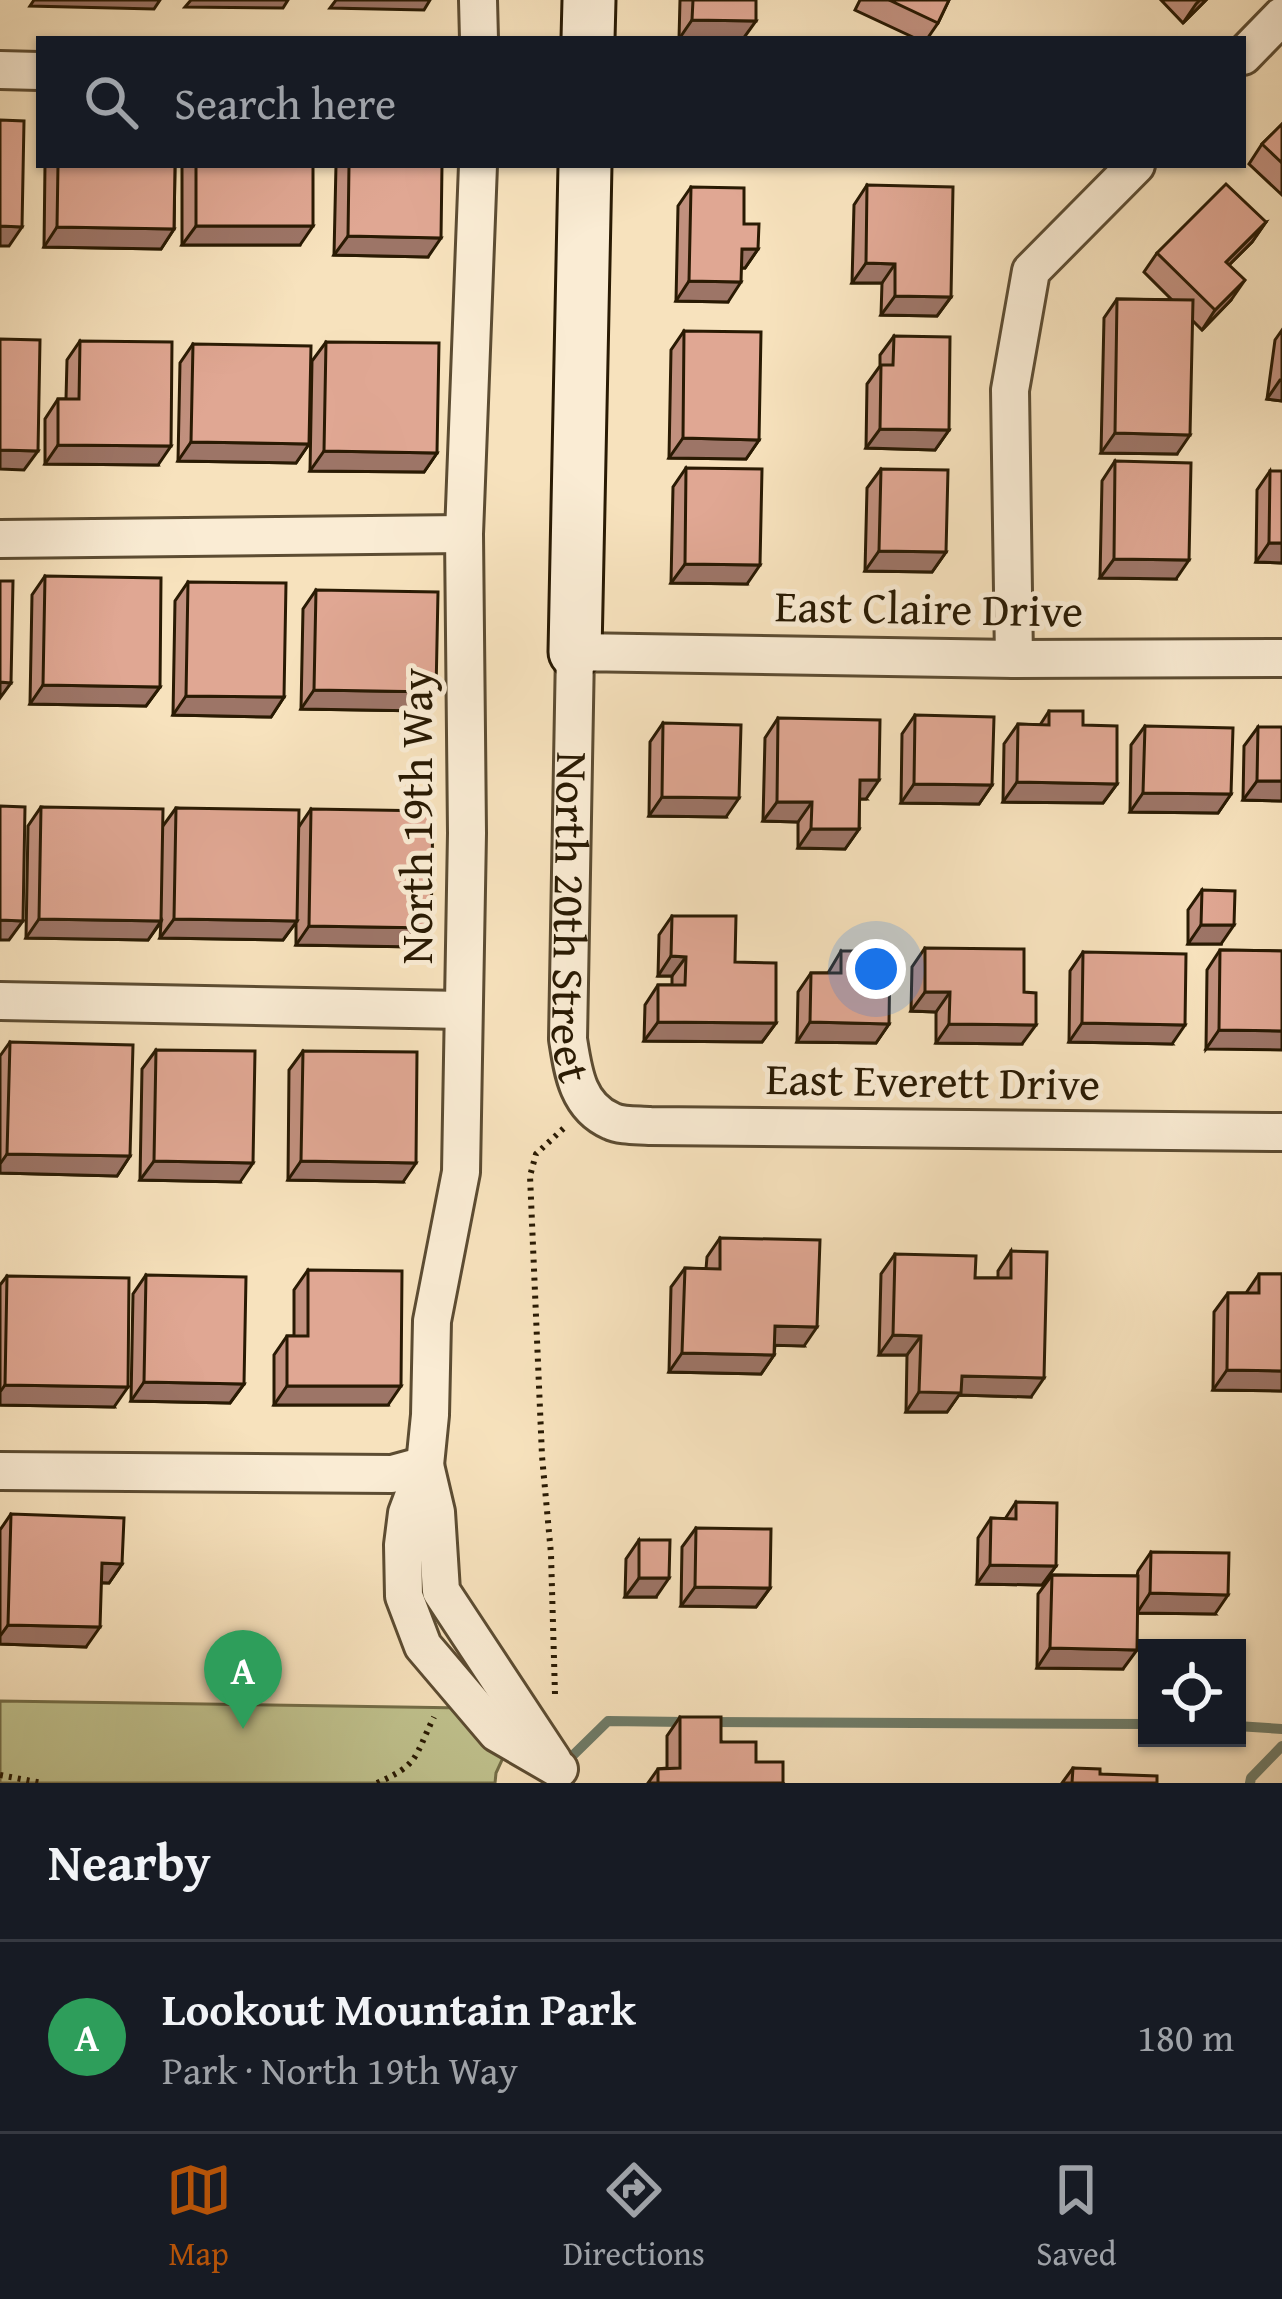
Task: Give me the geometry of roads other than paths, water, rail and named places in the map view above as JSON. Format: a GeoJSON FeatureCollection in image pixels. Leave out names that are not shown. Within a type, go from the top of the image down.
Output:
{"type":"FeatureCollection","features":[{"type":"Feature","properties":{"kind":"street"},"geometry":{"type":"LineString","coordinates":[[478,0],[479,36]]}},
{"type":"Feature","properties":{"kind":"street"},"geometry":{"type":"LineString","coordinates":[[588,36],[589,0]]}},
{"type":"Feature","properties":{"kind":"street"},"geometry":{"type":"LineString","coordinates":[[1246,53],[1282,16]]}},
{"type":"Feature","properties":{"kind":"street"},"geometry":{"type":"LineString","coordinates":[[0,70],[36,71]]}},
{"type":"Feature","properties":{"kind":"street","name":"North 19th Way"},"geometry":{"type":"LineString","coordinates":[[478,168],[464,534],[467,833],[460,1172],[432,1321],[425,1465],[407,1513],[404,1596],[423,1646],[497,1733],[559,1776]]}},
{"type":"Feature","properties":{"kind":"street","name":"North 20th Street"},"geometry":{"type":"LineString","coordinates":[[585,168],[568,1039],[575,1082],[589,1105]]}},
{"type":"Feature","properties":{"kind":"street"},"geometry":{"type":"LineString","coordinates":[[1014,658],[1010,390],[1031,271],[1133,168]]}},
{"type":"Feature","properties":{"kind":"street"},"geometry":{"type":"LineString","coordinates":[[0,539],[464,534]]}},
{"type":"Feature","properties":{"kind":"street","name":"East Claire Drive"},"geometry":{"type":"LineString","coordinates":[[575,652],[1282,658]]}},
{"type":"Feature","properties":{"kind":"street"},"geometry":{"type":"LineString","coordinates":[[0,1001],[462,1010]]}},
{"type":"Feature","properties":{"kind":"street","name":"East Everett Drive"},"geometry":{"type":"LineString","coordinates":[[589,1105],[613,1123],[650,1126],[1282,1132]]}},
{"type":"Feature","properties":{"kind":"street"},"geometry":{"type":"LineString","coordinates":[[0,1471],[392,1474],[425,1465]]}},
{"type":"Feature","properties":{"kind":"waterway"},"geometry":{"type":"LineString","coordinates":[[561,1767],[608,1721],[686,1722]]}},
{"type":"Feature","properties":{"kind":"waterway"},"geometry":{"type":"LineString","coordinates":[[710,1722],[1138,1724]]}},
{"type":"Feature","properties":{"kind":"waterway"},"geometry":{"type":"LineString","coordinates":[[1246,1727],[1282,1729]]}},
{"type":"Feature","properties":{"kind":"waterway"},"geometry":{"type":"LineString","coordinates":[[1250,1783],[1282,1746]]}},
{"type":"Feature","properties":{"kind":"place","name":"Lookout Mountain Park"},"geometry":{"type":"Point","coordinates":[243,1729]}}]}
